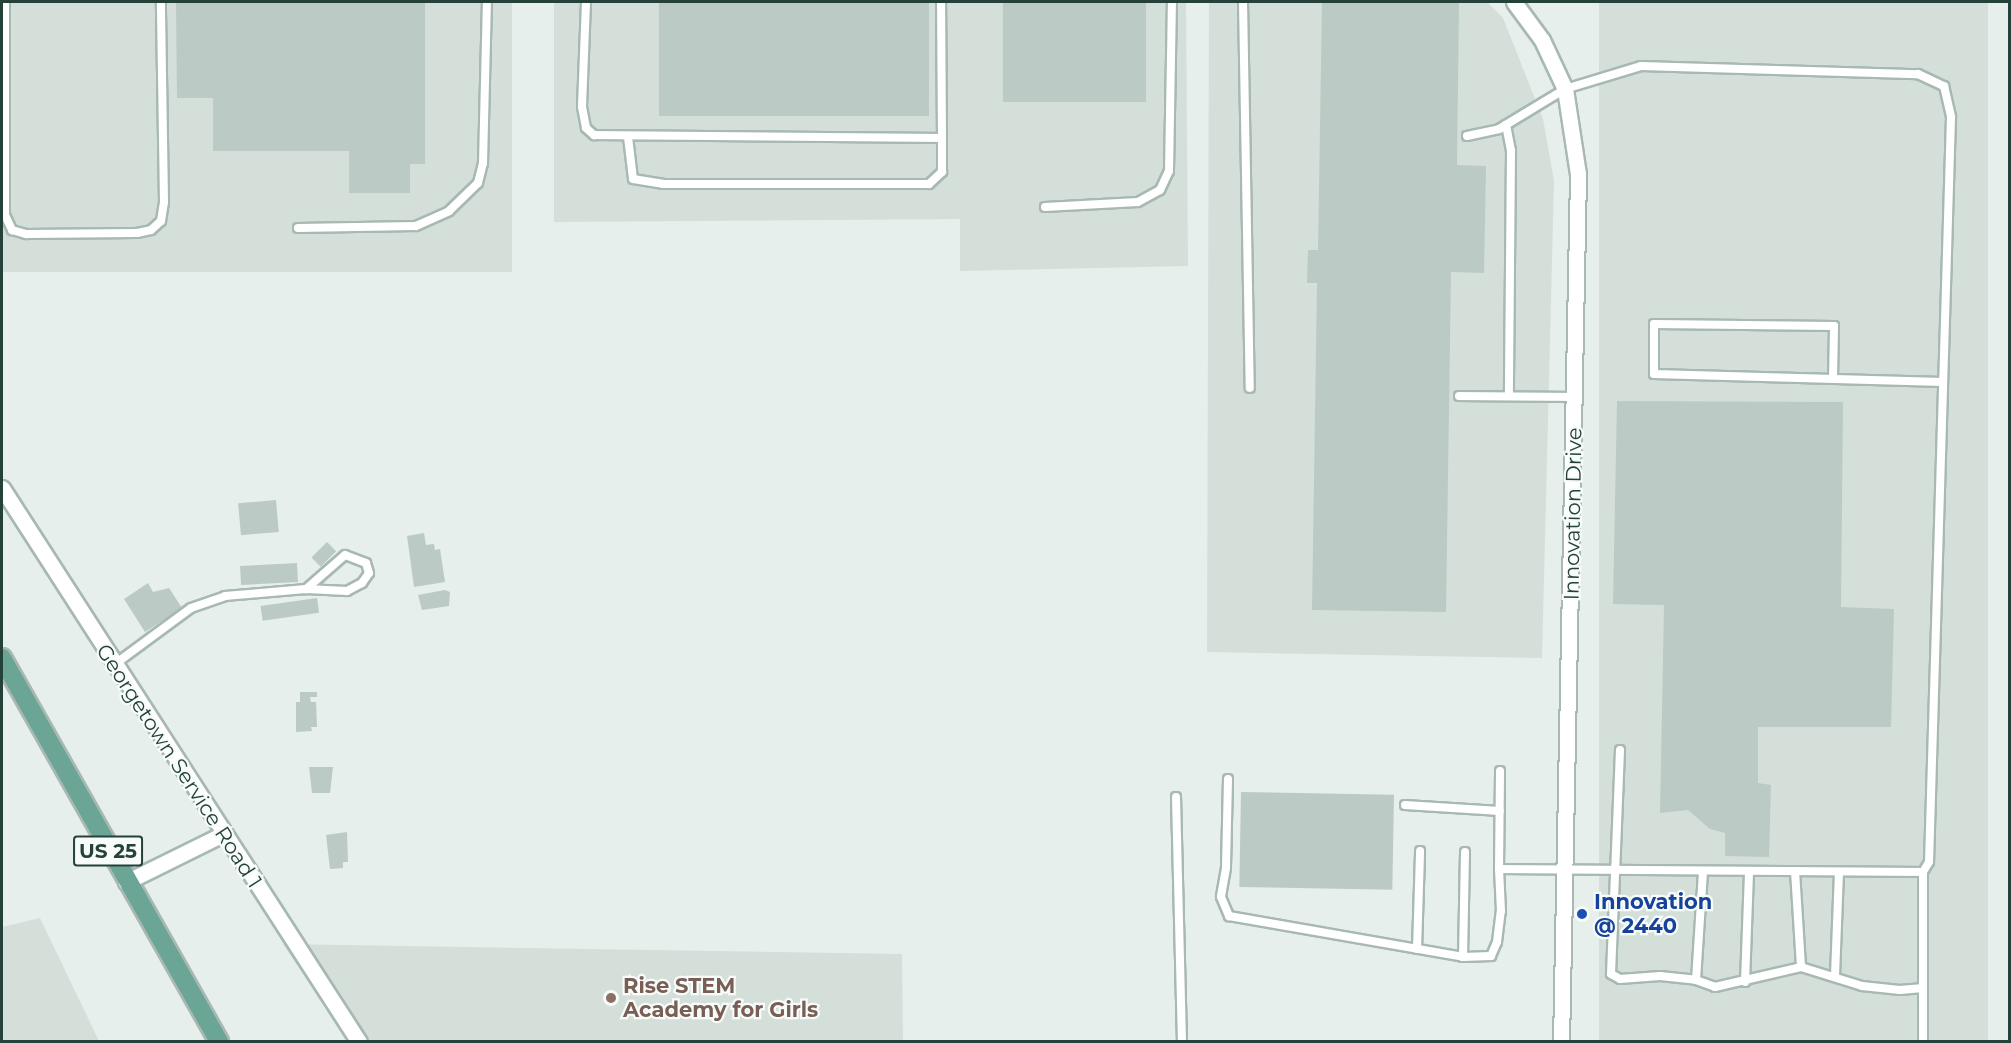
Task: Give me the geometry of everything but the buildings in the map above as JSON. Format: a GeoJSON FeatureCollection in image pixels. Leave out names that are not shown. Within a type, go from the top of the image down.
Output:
{"type":"FeatureCollection","features":[{"type":"Feature","properties":{"kind":"main road","name":"US 25"},"geometry":{"type":"LineString","coordinates":[[2,658],[126,882],[219,1041]]}},
{"type":"Feature","properties":{"kind":"street","name":"Innovation Drive"},"geometry":{"type":"LineString","coordinates":[[1514,2],[1542,40],[1565,89],[1578,174],[1576,397],[1561,1041]]}},
{"type":"Feature","properties":{"kind":"street","name":"Georgetown Service Road 1"},"geometry":{"type":"LineString","coordinates":[[2,488],[113,665],[359,1041]]}},
{"type":"Feature","properties":{"kind":"street"},"geometry":{"type":"LineString","coordinates":[[126,882],[223,834]]}},
{"type":"Feature","properties":{"kind":"lane"},"geometry":{"type":"LineString","coordinates":[[5,2],[5,215],[12,230],[26,234],[137,233],[151,230],[161,221],[164,202],[161,2]]}},
{"type":"Feature","properties":{"kind":"lane"},"geometry":{"type":"LineString","coordinates":[[298,228],[416,226],[449,211],[478,183],[483,163],[487,2]]}},
{"type":"Feature","properties":{"kind":"lane"},"geometry":{"type":"LineString","coordinates":[[586,2],[583,121],[594,135],[942,138]]}},
{"type":"Feature","properties":{"kind":"lane"},"geometry":{"type":"LineString","coordinates":[[628,137],[633,179],[663,184],[928,184],[942,172],[941,2]]}},
{"type":"Feature","properties":{"kind":"lane"},"geometry":{"type":"LineString","coordinates":[[1045,207],[1138,202],[1160,190],[1169,171],[1172,2]]}},
{"type":"Feature","properties":{"kind":"lane"},"geometry":{"type":"LineString","coordinates":[[1243,2],[1250,388]]}},
{"type":"Feature","properties":{"kind":"lane"},"geometry":{"type":"LineString","coordinates":[[1467,136],[1485,135],[1506,125],[1565,89],[1641,66],[1918,74],[1944,86],[1951,117],[1929,862],[1923,872],[1923,1041]]}},
{"type":"Feature","properties":{"kind":"lane"},"geometry":{"type":"LineString","coordinates":[[1506,125],[1511,151],[1509,396]]}},
{"type":"Feature","properties":{"kind":"lane"},"geometry":{"type":"LineString","coordinates":[[1833,379],[1834,326],[1654,324],[1654,374],[1833,379],[1943,382]]}},
{"type":"Feature","properties":{"kind":"lane"},"geometry":{"type":"LineString","coordinates":[[1458,396],[1576,397]]}},
{"type":"Feature","properties":{"kind":"lane"},"geometry":{"type":"LineString","coordinates":[[113,665],[191,608],[225,596],[306,590],[347,591],[362,583],[369,573],[366,562],[345,555],[306,590]]}},
{"type":"Feature","properties":{"kind":"lane"},"geometry":{"type":"LineString","coordinates":[[1620,750],[1617,870],[1611,974],[1620,980],[1660,976],[1696,980],[1715,987],[1801,968],[1836,976],[1862,987],[1900,990],[1923,988]]}},
{"type":"Feature","properties":{"kind":"lane"},"geometry":{"type":"LineString","coordinates":[[1228,779],[1226,868],[1221,897],[1229,916],[1463,957],[1491,956],[1501,911],[1500,771]]}},
{"type":"Feature","properties":{"kind":"lane"},"geometry":{"type":"LineString","coordinates":[[1176,797],[1182,1041]]}},
{"type":"Feature","properties":{"kind":"lane"},"geometry":{"type":"LineString","coordinates":[[1405,806],[1500,811]]}},
{"type":"Feature","properties":{"kind":"lane"},"geometry":{"type":"LineString","coordinates":[[1417,949],[1420,851]]}},
{"type":"Feature","properties":{"kind":"lane"},"geometry":{"type":"LineString","coordinates":[[1463,957],[1465,852]]}},
{"type":"Feature","properties":{"kind":"lane"},"geometry":{"type":"LineString","coordinates":[[1499,869],[1923,872]]}},
{"type":"Feature","properties":{"kind":"lane"},"geometry":{"type":"LineString","coordinates":[[1696,980],[1703,871]]}},
{"type":"Feature","properties":{"kind":"lane"},"geometry":{"type":"LineString","coordinates":[[1745,982],[1749,871]]}},
{"type":"Feature","properties":{"kind":"lane"},"geometry":{"type":"LineString","coordinates":[[1795,871],[1801,968]]}},
{"type":"Feature","properties":{"kind":"lane"},"geometry":{"type":"LineString","coordinates":[[1836,976],[1839,872]]}},
{"type":"Feature","properties":{"kind":"shaded area"},"geometry":{"type":"Polygon","coordinates":[[[2,2],[512,2],[512,272],[2,272],[2,2]]]}},
{"type":"Feature","properties":{"kind":"shaded area"},"geometry":{"type":"Polygon","coordinates":[[[554,2],[1186,2],[1188,266],[960,271],[960,219],[554,222],[554,2]]]}},
{"type":"Feature","properties":{"kind":"shaded area"},"geometry":{"type":"Polygon","coordinates":[[[1209,2],[1487,2],[1503,18],[1543,119],[1554,181],[1542,658],[1207,652],[1209,2]]]}},
{"type":"Feature","properties":{"kind":"shaded area"},"geometry":{"type":"Polygon","coordinates":[[[1599,2],[1988,2],[1988,1042],[1599,1042],[1599,2]]]}},
{"type":"Feature","properties":{"kind":"shaded area"},"geometry":{"type":"Polygon","coordinates":[[[40,918],[99,1041],[2,1041],[2,927],[40,918]]]}},
{"type":"Feature","properties":{"kind":"shaded area","name":"Rise STEM Academy for Girls"},"geometry":{"type":"Polygon","coordinates":[[[283,944],[902,954],[903,1041],[349,1041],[283,944]]]}},
{"type":"Feature","properties":{"kind":"place","name":"Innovation @ 2440"},"geometry":{"type":"Point","coordinates":[1582,914]}},
{"type":"Feature","properties":{"kind":"place","name":"Rise STEM Academy for Girls"},"geometry":{"type":"Point","coordinates":[611,998]}}]}
